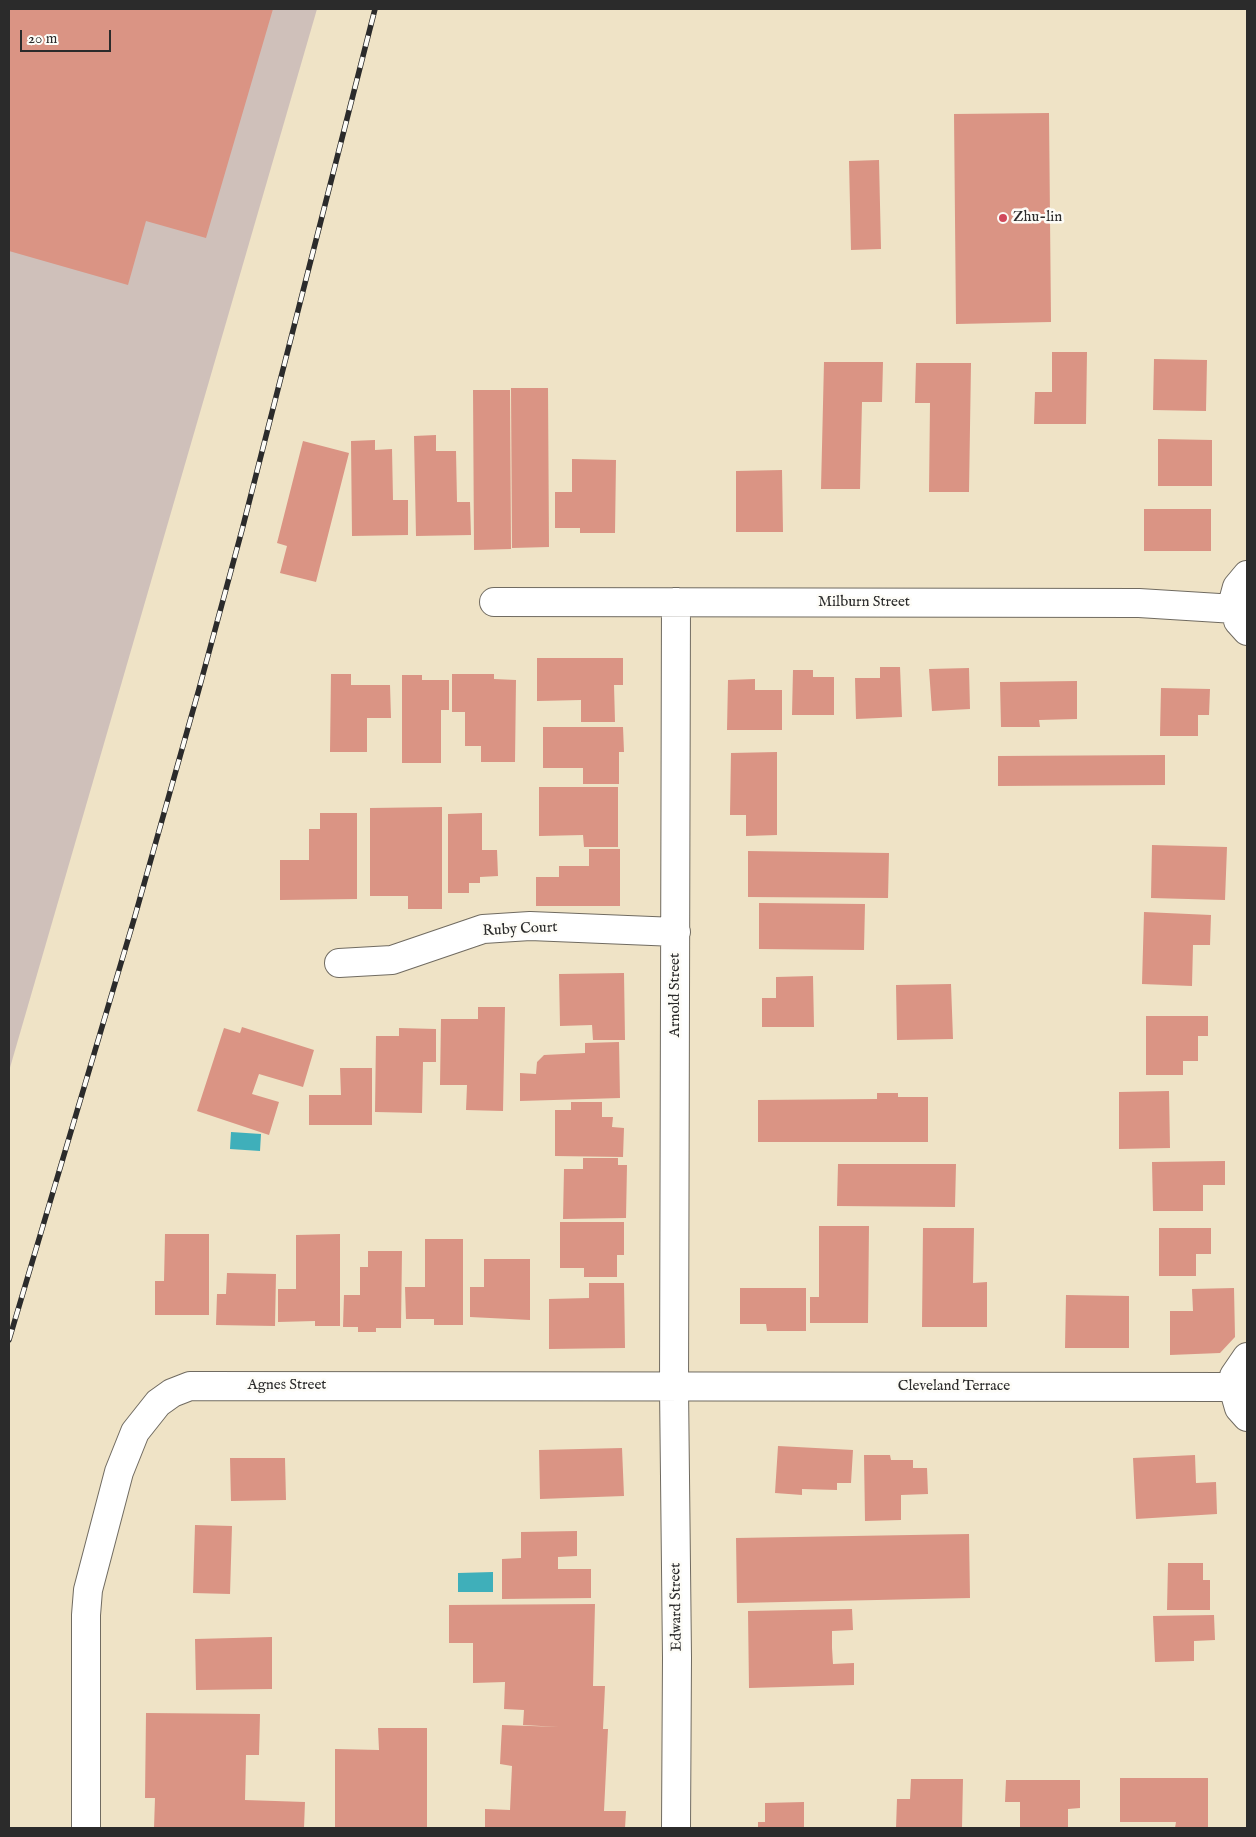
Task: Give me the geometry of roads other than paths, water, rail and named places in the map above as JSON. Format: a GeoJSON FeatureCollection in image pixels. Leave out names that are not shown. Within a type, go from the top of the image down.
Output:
{"type":"FeatureCollection","features":[{"type":"Feature","properties":{"kind":"street"},"geometry":{"type":"LineString","coordinates":[[1241,620],[1234,598],[1238,587],[1247,575]]}},
{"type":"Feature","properties":{"kind":"street","name":"Milburn Street"},"geometry":{"type":"LineString","coordinates":[[494,602],[1138,603],[1241,620]]}},
{"type":"Feature","properties":{"kind":"street","name":"Arnold Street"},"geometry":{"type":"LineString","coordinates":[[674,1387],[676,602]]}},
{"type":"Feature","properties":{"kind":"street","name":"Ruby Court"},"geometry":{"type":"LineString","coordinates":[[339,963],[392,960],[483,929],[530,926],[676,932]]}},
{"type":"Feature","properties":{"kind":"street"},"geometry":{"type":"LineString","coordinates":[[1247,1357],[1234,1376],[1233,1387],[1239,1408],[1247,1417]]}},
{"type":"Feature","properties":{"kind":"street","name":"Agnes Street"},"geometry":{"type":"LineString","coordinates":[[86,1828],[86,1642],[88,1590],[119,1472],[135,1432],[158,1404],[172,1393],[190,1386],[674,1387]]}},
{"type":"Feature","properties":{"kind":"street","name":"Cleveland Terrace"},"geometry":{"type":"LineString","coordinates":[[674,1387],[1233,1387]]}},
{"type":"Feature","properties":{"kind":"street","name":"Edward Street"},"geometry":{"type":"LineString","coordinates":[[674,1387],[677,1658],[676,1828]]}},
{"type":"Feature","properties":{"kind":"water"},"geometry":{"type":"Polygon","coordinates":[[[231,1132],[261,1134],[260,1151],[230,1149],[231,1132]]]}},
{"type":"Feature","properties":{"kind":"water"},"geometry":{"type":"Polygon","coordinates":[[[493,1572],[493,1592],[458,1592],[458,1573],[493,1572]]]}},
{"type":"Feature","properties":{"kind":"railway"},"geometry":{"type":"LineString","coordinates":[[9,1340],[135,916],[199,689],[242,530],[375,9]]}},
{"type":"Feature","properties":{"kind":"place","name":"Zhu-lin"},"geometry":{"type":"Point","coordinates":[1003,218]}}]}
